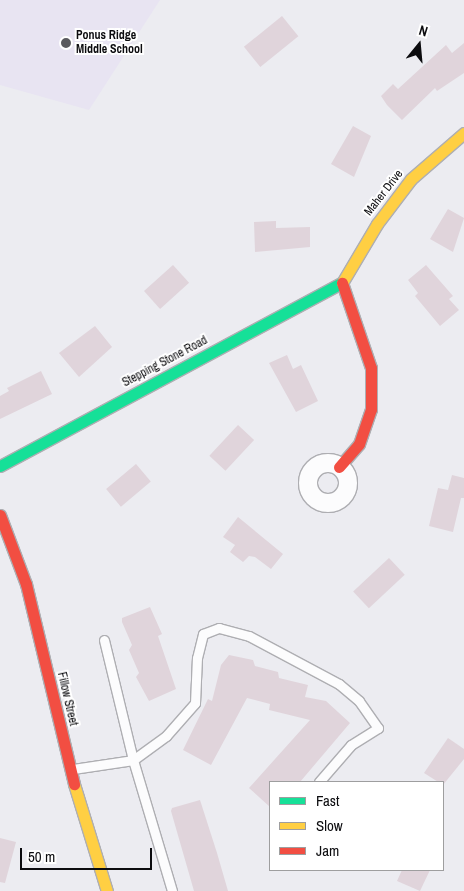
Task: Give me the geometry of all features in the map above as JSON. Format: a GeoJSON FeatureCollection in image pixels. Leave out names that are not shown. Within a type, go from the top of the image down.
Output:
{"type":"FeatureCollection","features":[{"type":"Feature","properties":{"kind":"street","name":"Maher Drive"},"geometry":{"type":"LineString","coordinates":[[342,283],[377,224],[410,179],[464,133]]}},
{"type":"Feature","properties":{"kind":"street","name":"Stepping Stone Road"},"geometry":{"type":"LineString","coordinates":[[0,466],[342,283]]}},
{"type":"Feature","properties":{"kind":"street"},"geometry":{"type":"LineString","coordinates":[[339,467],[359,444],[372,409],[371,368],[342,283]]}},
{"type":"Feature","properties":{"kind":"street","name":"Fillow Street"},"geometry":{"type":"LineString","coordinates":[[0,515],[26,584],[70,770],[98,852],[107,891]]}},
{"type":"Feature","properties":{"kind":"lane"},"geometry":{"type":"LineString","coordinates":[[70,770],[133,760],[166,736],[196,702],[197,658],[203,634],[219,628],[249,636],[339,684],[359,701],[378,728],[351,745],[320,781]]}},
{"type":"Feature","properties":{"kind":"lane"},"geometry":{"type":"LineString","coordinates":[[104,640],[133,760],[172,891]]}},
{"type":"Feature","properties":{"kind":"shaded area","name":"Ponus Ridge Middle School"},"geometry":{"type":"Polygon","coordinates":[[[0,0],[160,0],[89,110],[0,85],[0,0]]]}},
{"type":"Feature","properties":{"kind":"building"},"geometry":{"type":"Polygon","coordinates":[[[282,16],[298,36],[260,67],[244,47],[282,16]]]}},
{"type":"Feature","properties":{"kind":"building"},"geometry":{"type":"Polygon","coordinates":[[[464,43],[464,73],[437,91],[435,88],[402,120],[387,105],[381,96],[393,84],[398,89],[446,45],[452,53],[464,43]]]}},
{"type":"Feature","properties":{"kind":"building"},"geometry":{"type":"Polygon","coordinates":[[[353,126],[371,136],[354,177],[331,164],[353,126]]]}},
{"type":"Feature","properties":{"kind":"building"},"geometry":{"type":"Polygon","coordinates":[[[448,209],[464,218],[453,252],[430,239],[448,209]]]}},
{"type":"Feature","properties":{"kind":"building"},"geometry":{"type":"Polygon","coordinates":[[[276,221],[276,228],[310,227],[310,247],[255,252],[254,222],[276,221]]]}},
{"type":"Feature","properties":{"kind":"building"},"geometry":{"type":"Polygon","coordinates":[[[173,265],[189,283],[160,309],[144,291],[173,265]]]}},
{"type":"Feature","properties":{"kind":"building"},"geometry":{"type":"Polygon","coordinates":[[[426,265],[453,296],[449,299],[459,310],[440,326],[415,296],[418,293],[408,280],[426,265]]]}},
{"type":"Feature","properties":{"kind":"building"},"geometry":{"type":"Polygon","coordinates":[[[95,326],[112,347],[79,377],[59,353],[95,326]]]}},
{"type":"Feature","properties":{"kind":"building"},"geometry":{"type":"Polygon","coordinates":[[[287,355],[293,369],[301,365],[318,401],[296,412],[269,363],[287,355]]]}},
{"type":"Feature","properties":{"kind":"building"},"geometry":{"type":"Polygon","coordinates":[[[41,371],[52,394],[0,419],[0,396],[9,391],[7,388],[41,371]]]}},
{"type":"Feature","properties":{"kind":"building"},"geometry":{"type":"Polygon","coordinates":[[[238,425],[254,440],[225,471],[209,456],[238,425]]]}},
{"type":"Feature","properties":{"kind":"building"},"geometry":{"type":"Polygon","coordinates":[[[136,464],[151,482],[121,507],[106,489],[136,464]]]}},
{"type":"Feature","properties":{"kind":"building"},"geometry":{"type":"Polygon","coordinates":[[[452,475],[464,478],[464,498],[461,498],[453,532],[429,526],[438,488],[448,490],[452,475]]]}},
{"type":"Feature","properties":{"kind":"building"},"geometry":{"type":"Polygon","coordinates":[[[238,517],[283,554],[271,569],[255,557],[249,556],[243,562],[230,552],[235,545],[223,537],[238,517]]]}},
{"type":"Feature","properties":{"kind":"building"},"geometry":{"type":"Polygon","coordinates":[[[389,558],[405,575],[369,608],[353,591],[389,558]]]}},
{"type":"Feature","properties":{"kind":"building"},"geometry":{"type":"Polygon","coordinates":[[[150,607],[162,634],[158,636],[176,689],[149,701],[136,677],[139,673],[129,650],[132,645],[122,618],[150,607]]]}},
{"type":"Feature","properties":{"kind":"building"},"geometry":{"type":"Polygon","coordinates":[[[229,655],[253,660],[255,666],[278,672],[279,678],[308,685],[305,697],[326,701],[350,723],[301,781],[269,781],[269,806],[249,788],[310,720],[269,710],[270,704],[247,698],[211,765],[183,750],[208,699],[212,701],[221,665],[229,655]]]}},
{"type":"Feature","properties":{"kind":"building"},"geometry":{"type":"Polygon","coordinates":[[[448,738],[464,749],[464,759],[444,784],[444,781],[437,781],[424,773],[448,738]]]}},
{"type":"Feature","properties":{"kind":"building"},"geometry":{"type":"Polygon","coordinates":[[[200,800],[228,891],[194,891],[171,811],[172,808],[200,800]]]}},
{"type":"Feature","properties":{"kind":"building"},"geometry":{"type":"Polygon","coordinates":[[[0,838],[16,842],[5,883],[0,882],[0,838]]]}},
{"type":"Feature","properties":{"kind":"building"},"geometry":{"type":"Polygon","coordinates":[[[402,871],[430,871],[420,891],[397,881],[402,871]]]}},
{"type":"Feature","properties":{"kind":"traffic: fast"},"geometry":{"type":"LineString","coordinates":[[0,466],[342,283]]}},
{"type":"Feature","properties":{"kind":"traffic: slow"},"geometry":{"type":"LineString","coordinates":[[342,283],[377,224],[411,179],[464,133]]}},
{"type":"Feature","properties":{"kind":"traffic: slow"},"geometry":{"type":"LineString","coordinates":[[74,784],[107,891]]}},
{"type":"Feature","properties":{"kind":"traffic: jam"},"geometry":{"type":"LineString","coordinates":[[339,467],[359,444],[371,409],[371,368],[342,283]]}},
{"type":"Feature","properties":{"kind":"traffic: jam"},"geometry":{"type":"LineString","coordinates":[[0,515],[26,584],[74,784]]}},
{"type":"Feature","properties":{"kind":"place","name":"Ponus Ridge Middle School"},"geometry":{"type":"Point","coordinates":[66,43]}}]}
